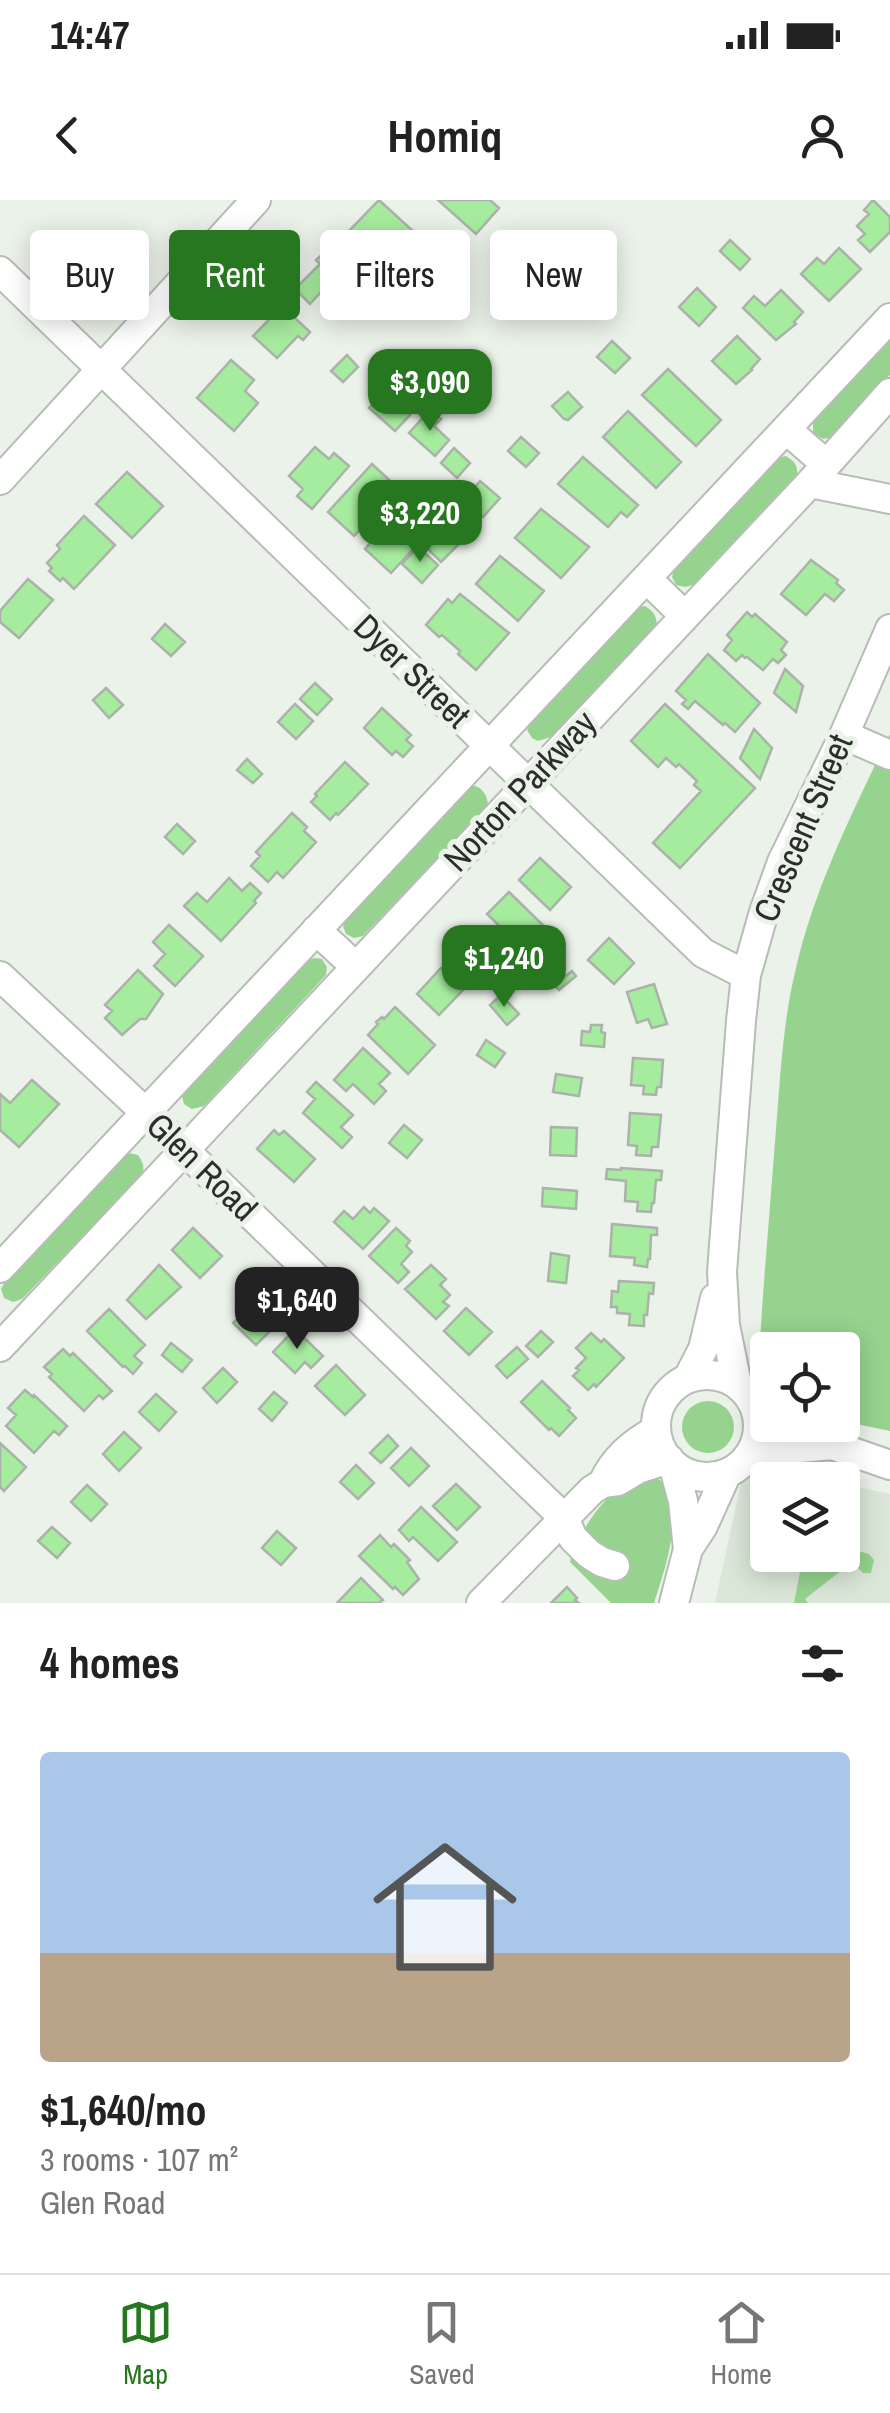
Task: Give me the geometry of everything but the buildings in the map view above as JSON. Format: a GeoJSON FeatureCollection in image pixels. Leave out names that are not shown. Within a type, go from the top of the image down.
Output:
{"type":"FeatureCollection","features":[{"type":"Feature","properties":{"kind":"street"},"geometry":{"type":"LineString","coordinates":[[0,480],[256,200]]}},
{"type":"Feature","properties":{"kind":"street","name":"Dyer Street"},"geometry":{"type":"LineString","coordinates":[[0,271],[702,953],[746,975]]}},
{"type":"Feature","properties":{"kind":"street","name":"Norton Parkway"},"geometry":{"type":"LineString","coordinates":[[0,1268],[890,318]]}},
{"type":"Feature","properties":{"kind":"street","name":"Norton Parkway"},"geometry":{"type":"LineString","coordinates":[[5,1331],[185,1151],[818,474],[890,392]]}},
{"type":"Feature","properties":{"kind":"street"},"geometry":{"type":"LineString","coordinates":[[787,430],[818,474],[890,499]]}},
{"type":"Feature","properties":{"kind":"street"},"geometry":{"type":"LineString","coordinates":[[647,579],[684,616]]}},
{"type":"Feature","properties":{"kind":"street","name":"Crescent Street"},"geometry":{"type":"LineString","coordinates":[[750,1394],[726,1336],[722,1272],[746,975],[782,862],[890,629]]}},
{"type":"Feature","properties":{"kind":"street"},"geometry":{"type":"LineString","coordinates":[[844,734],[890,755]]}},
{"type":"Feature","properties":{"kind":"street"},"geometry":{"type":"LineString","coordinates":[[316,930],[356,968]]}},
{"type":"Feature","properties":{"kind":"street","name":"Glen Road"},"geometry":{"type":"LineString","coordinates":[[0,976],[146,1112],[564,1518],[574,1538],[589,1554],[615,1566]]}},
{"type":"Feature","properties":{"kind":"street","name":"Crescent Street"},"geometry":{"type":"LineString","coordinates":[[688,1378],[703,1349],[722,1272]]}},
{"type":"Feature","properties":{"kind":"street"},"geometry":{"type":"LineString","coordinates":[[688,1549],[680,1486],[659,1442],[657,1416],[668,1394],[688,1378],[718,1376],[750,1398]]}},
{"type":"Feature","properties":{"kind":"street"},"geometry":{"type":"LineString","coordinates":[[603,1483],[618,1457],[656,1430]]}},
{"type":"Feature","properties":{"kind":"street"},"geometry":{"type":"LineString","coordinates":[[482,1603],[603,1483],[671,1462],[685,1472],[713,1477],[736,1469],[750,1455],[756,1442]]}},
{"type":"Feature","properties":{"kind":"street"},"geometry":{"type":"LineString","coordinates":[[828,1442],[890,1465]]}},
{"type":"Feature","properties":{"kind":"street"},"geometry":{"type":"LineString","coordinates":[[750,1455],[832,1445]]}},
{"type":"Feature","properties":{"kind":"street"},"geometry":{"type":"LineString","coordinates":[[674,1603],[688,1549],[727,1473]]}},
{"type":"Feature","properties":{"kind":"shaded area"},"geometry":{"type":"Polygon","coordinates":[[[744,1469],[750,1470],[750,1572],[860,1572],[860,1488],[890,1494],[890,1603],[715,1603],[744,1469]]]}},
{"type":"Feature","properties":{"kind":"green space"},"geometry":{"type":"Polygon","coordinates":[[[890,339],[890,375],[833,437],[823,439],[813,433],[813,422],[890,339]]]}},
{"type":"Feature","properties":{"kind":"green space"},"geometry":{"type":"Polygon","coordinates":[[[786,456],[795,464],[797,474],[693,585],[676,585],[674,569],[778,458],[786,456]]]}},
{"type":"Feature","properties":{"kind":"green space"},"geometry":{"type":"Polygon","coordinates":[[[645,606],[654,613],[657,624],[551,737],[538,741],[532,738],[527,730],[531,721],[639,607],[645,606]]]}},
{"type":"Feature","properties":{"kind":"green space"},"geometry":{"type":"Polygon","coordinates":[[[890,734],[890,1431],[860,1425],[860,1332],[761,1332],[780,1076],[791,989],[804,937],[849,819],[890,734]]]}},
{"type":"Feature","properties":{"kind":"green space"},"geometry":{"type":"Polygon","coordinates":[[[470,785],[483,791],[488,805],[363,936],[354,938],[346,934],[346,920],[470,785]]]}},
{"type":"Feature","properties":{"kind":"green space"},"geometry":{"type":"Polygon","coordinates":[[[322,959],[326,975],[204,1106],[192,1109],[184,1104],[182,1096],[186,1089],[308,960],[322,959]]]}},
{"type":"Feature","properties":{"kind":"green space"},"geometry":{"type":"Polygon","coordinates":[[[129,1153],[141,1160],[142,1175],[22,1299],[13,1302],[4,1298],[1,1289],[6,1280],[129,1153]]]}},
{"type":"Feature","properties":{"kind":"green space"},"geometry":{"type":"Polygon","coordinates":[[[708,1401],[726,1409],[734,1427],[726,1445],[708,1453],[690,1445],[682,1427],[690,1409],[708,1401]]]}},
{"type":"Feature","properties":{"kind":"green space"},"geometry":{"type":"Polygon","coordinates":[[[655,1477],[666,1487],[673,1517],[668,1555],[654,1603],[611,1603],[570,1562],[573,1552],[591,1519],[615,1491],[655,1477]]]}},
{"type":"Feature","properties":{"kind":"green space"},"geometry":{"type":"Polygon","coordinates":[[[860,1552],[874,1560],[871,1573],[863,1573],[860,1552]]]}},
{"type":"Feature","properties":{"kind":"green space"},"geometry":{"type":"Polygon","coordinates":[[[800,1572],[839,1572],[805,1599],[808,1603],[794,1603],[800,1572]]]}}]}
